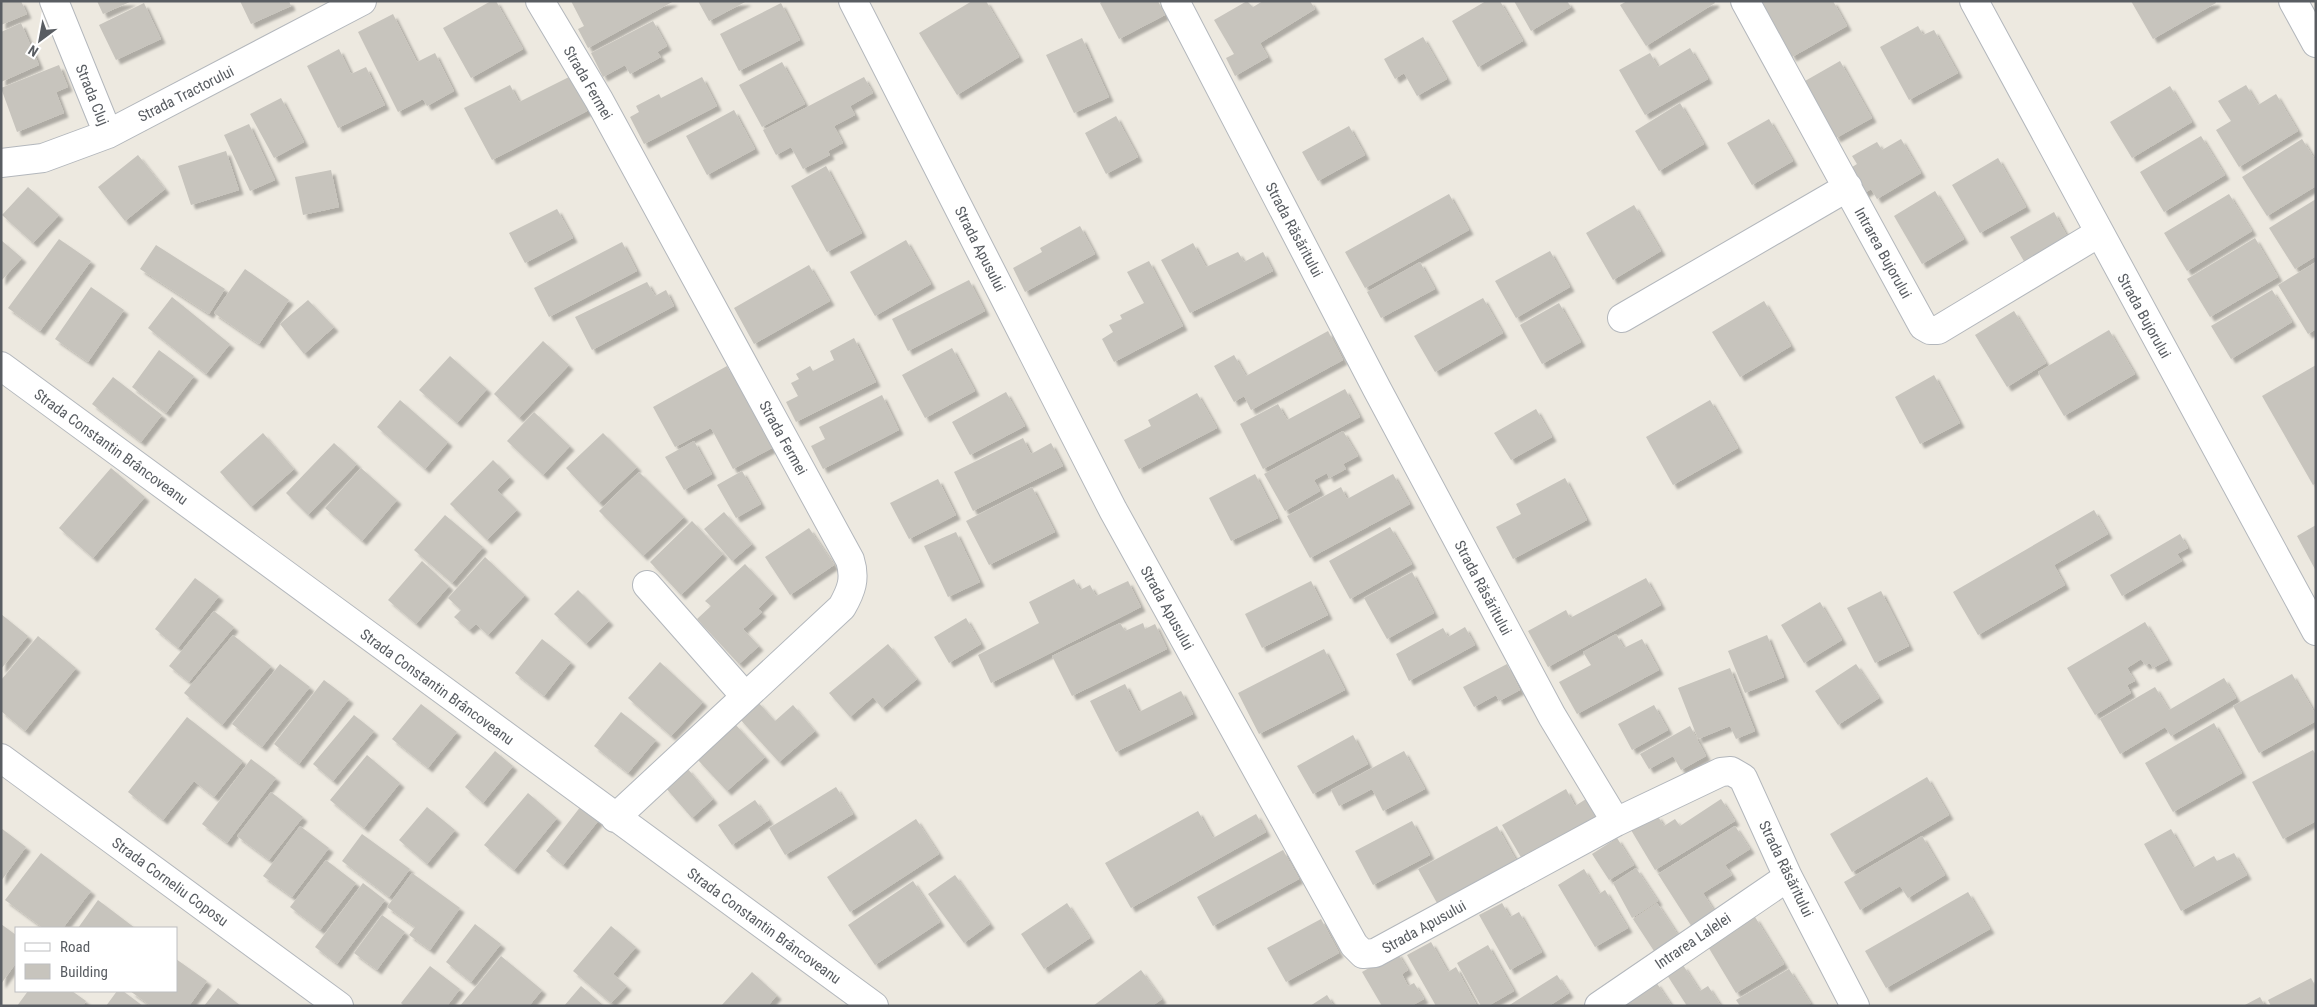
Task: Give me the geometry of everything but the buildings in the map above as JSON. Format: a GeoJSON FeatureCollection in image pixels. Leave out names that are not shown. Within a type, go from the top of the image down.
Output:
{"type":"FeatureCollection","features":[{"type":"Feature","properties":{"kind":"street","name":"Strada Cluj"},"geometry":{"type":"LineString","coordinates":[[54,1],[108,134]]}},
{"type":"Feature","properties":{"kind":"street","name":"Strada Tractorului"},"geometry":{"type":"LineString","coordinates":[[1,163],[43,158],[108,134],[332,9],[362,1]]}},
{"type":"Feature","properties":{"kind":"street","name":"Strada Fermei"},"geometry":{"type":"LineString","coordinates":[[540,1],[599,100],[850,560],[854,574],[850,591],[842,607],[615,818]]}},
{"type":"Feature","properties":{"kind":"street","name":"Strada Apusului"},"geometry":{"type":"LineString","coordinates":[[853,1],[1113,510],[1349,936],[1364,954],[1374,954],[1616,822]]}},
{"type":"Feature","properties":{"kind":"street","name":"Strada Răsăritului"},"geometry":{"type":"LineString","coordinates":[[1175,1],[1372,380],[1552,716],[1616,822],[1721,772],[1731,771],[1743,778],[1788,877],[1855,1006]]}},
{"type":"Feature","properties":{"kind":"street","name":"Intrarea Bujorului"},"geometry":{"type":"LineString","coordinates":[[1745,1],[1923,326],[1930,330],[1938,330],[2099,233]]}},
{"type":"Feature","properties":{"kind":"street","name":"Strada Bujorului"},"geometry":{"type":"LineString","coordinates":[[1974,1],[2316,631]]}},
{"type":"Feature","properties":{"kind":"street"},"geometry":{"type":"LineString","coordinates":[[2293,1],[2316,43]]}},
{"type":"Feature","properties":{"kind":"street"},"geometry":{"type":"LineString","coordinates":[[1622,318],[1848,188]]}},
{"type":"Feature","properties":{"kind":"street","name":"Strada Constantin Brâncoveanu"},"geometry":{"type":"LineString","coordinates":[[1,366],[615,818],[874,1006]]}},
{"type":"Feature","properties":{"kind":"street"},"geometry":{"type":"LineString","coordinates":[[647,585],[745,696]]}},
{"type":"Feature","properties":{"kind":"street","name":"Strada Corneliu Coposu"},"geometry":{"type":"LineString","coordinates":[[1,758],[339,1006]]}},
{"type":"Feature","properties":{"kind":"street","name":"Intrarea Lalelei"},"geometry":{"type":"LineString","coordinates":[[1598,1006],[1788,877]]}}]}
